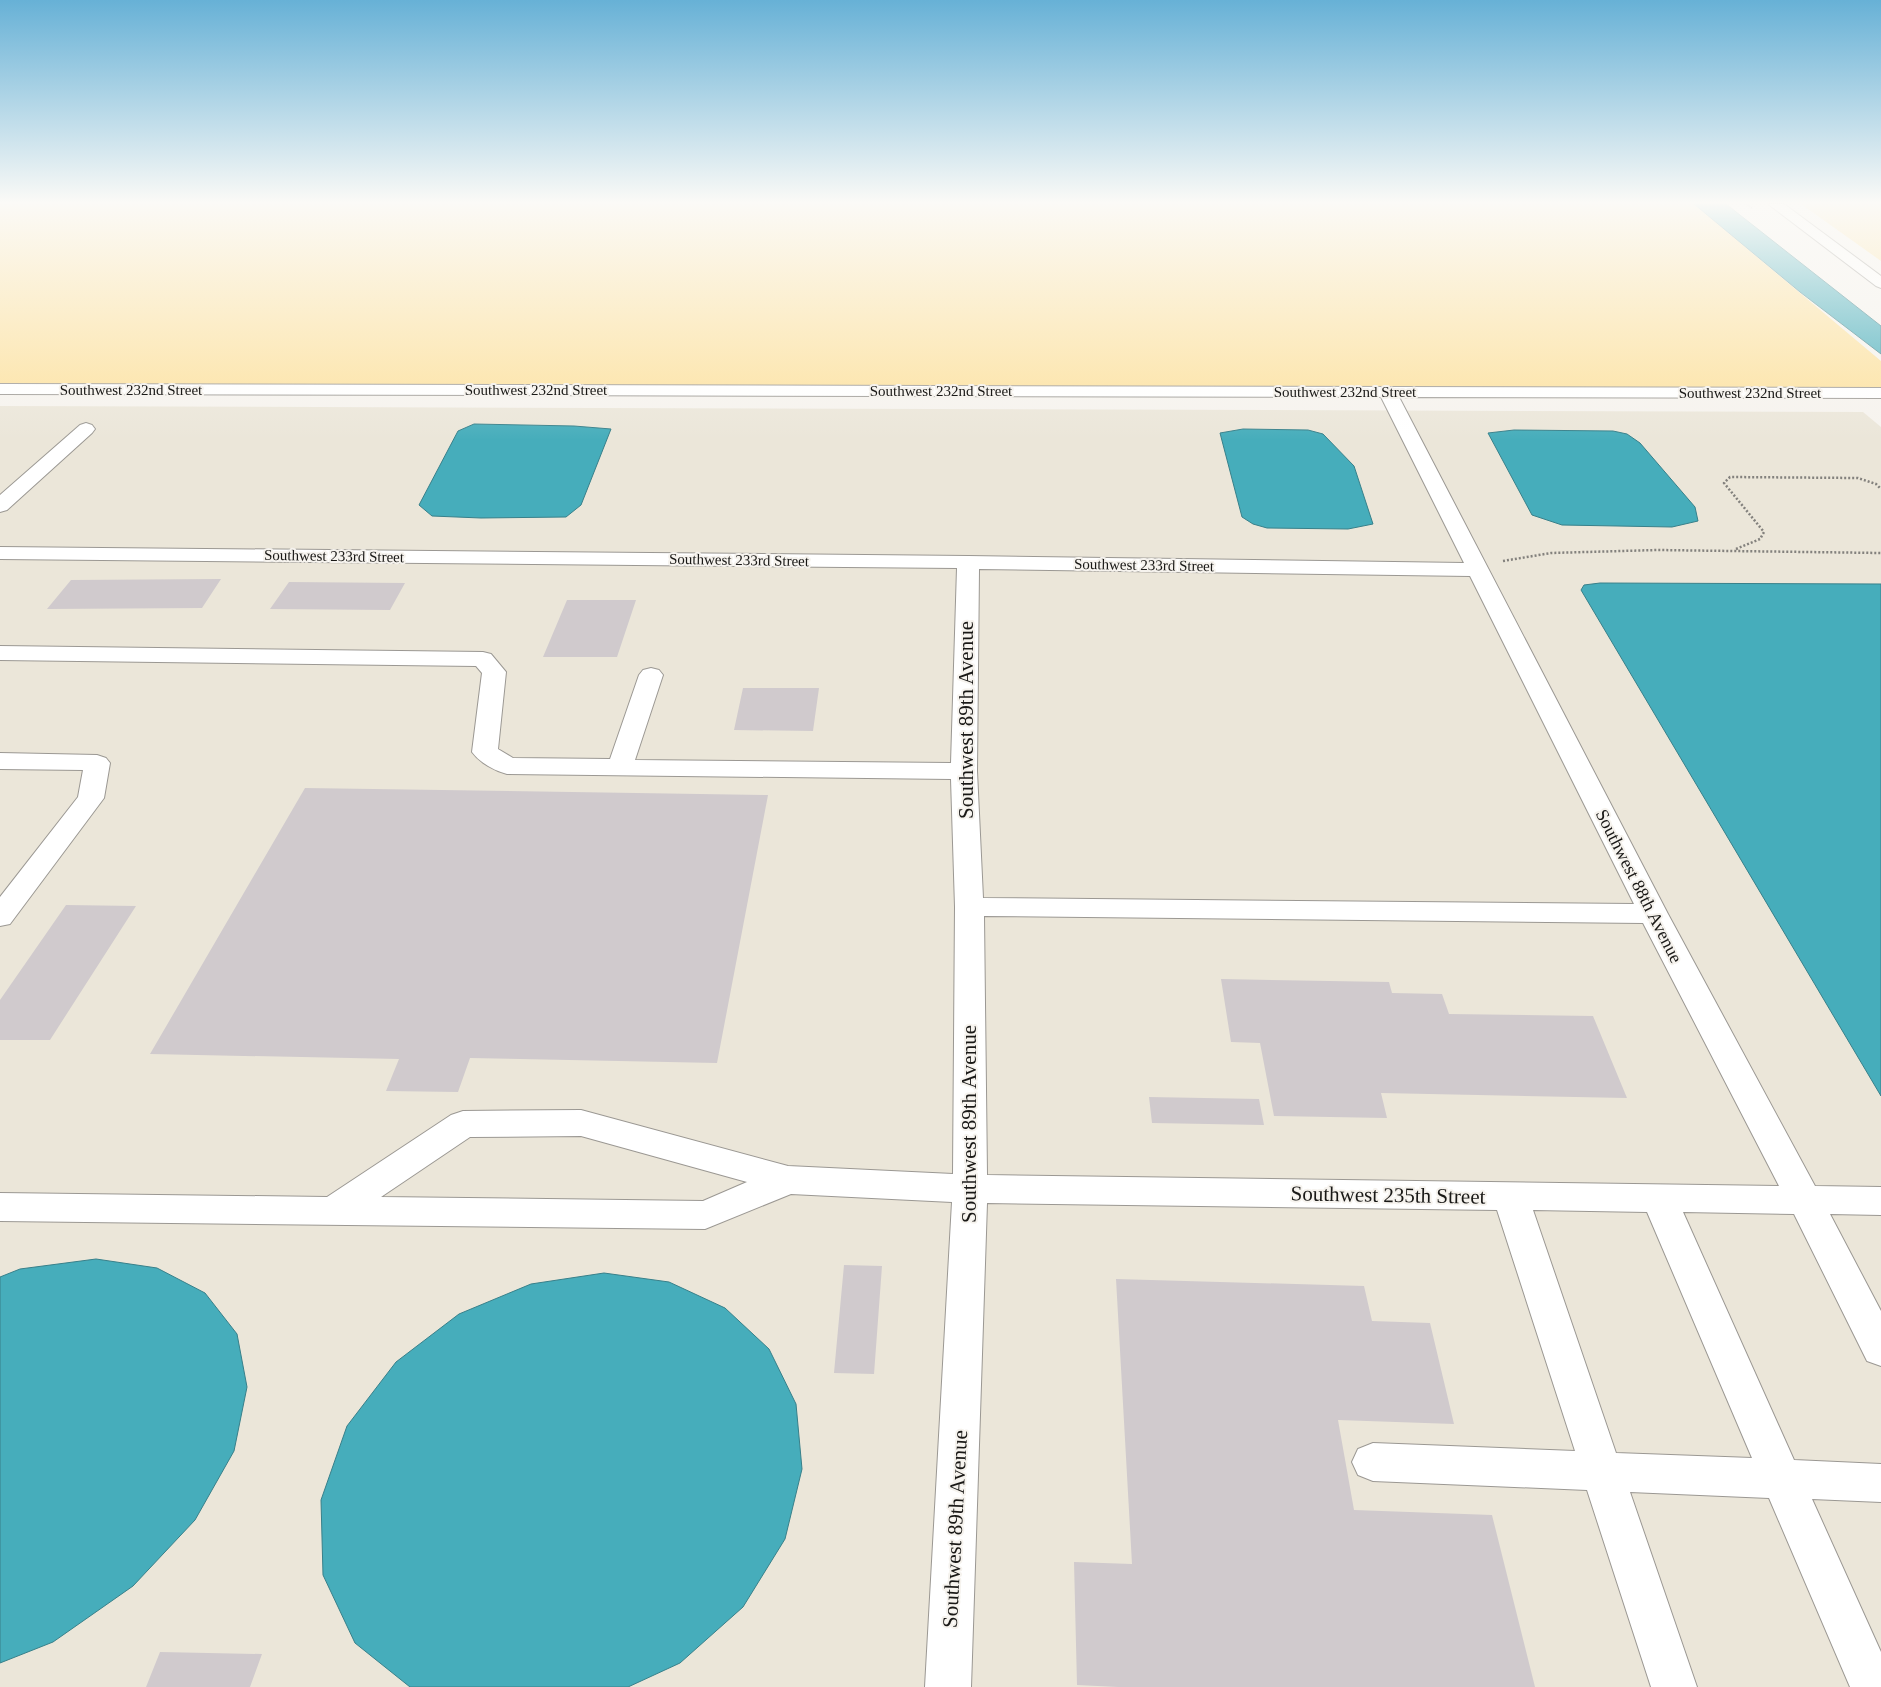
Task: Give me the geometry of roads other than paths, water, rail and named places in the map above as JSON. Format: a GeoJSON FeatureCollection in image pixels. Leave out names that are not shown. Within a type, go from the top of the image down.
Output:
{"type":"FeatureCollection","features":[{"type":"Feature","properties":{"kind":"street","name":"Southwest 232nd Street"},"geometry":{"type":"LineString","coordinates":[[0,389],[1881,394]]}},
{"type":"Feature","properties":{"kind":"street","name":"Southwest 88th Avenue"},"geometry":{"type":"LineString","coordinates":[[1387,392],[1653,914],[1805,1200],[1881,1349]]}},
{"type":"Feature","properties":{"kind":"street"},"geometry":{"type":"LineString","coordinates":[[0,506],[86,429]]}},
{"type":"Feature","properties":{"kind":"street","name":"Southwest 233rd Street"},"geometry":{"type":"LineString","coordinates":[[8,553],[1476,568]]}},
{"type":"Feature","properties":{"kind":"street"},"geometry":{"type":"LineString","coordinates":[[0,570],[8,553]]}},
{"type":"Feature","properties":{"kind":"street","name":"Southwest 89th Avenue"},"geometry":{"type":"LineString","coordinates":[[948,1687],[970,1188],[969,907],[964,771],[968,562]]}},
{"type":"Feature","properties":{"kind":"street"},"geometry":{"type":"LineString","coordinates":[[0,653],[482,659],[494,672],[485,752],[507,766],[964,771]]}},
{"type":"Feature","properties":{"kind":"street"},"geometry":{"type":"LineString","coordinates":[[620,767],[651,675]]}},
{"type":"Feature","properties":{"kind":"street"},"geometry":{"type":"LineString","coordinates":[[0,761],[97,762],[91,798],[0,917]]}},
{"type":"Feature","properties":{"kind":"street"},"geometry":{"type":"LineString","coordinates":[[969,907],[1653,914]]}},
{"type":"Feature","properties":{"kind":"street"},"geometry":{"type":"LineString","coordinates":[[333,1211],[463,1124],[581,1123],[788,1180]]}},
{"type":"Feature","properties":{"kind":"street"},"geometry":{"type":"LineString","coordinates":[[0,1207],[705,1215],[788,1180]]}},
{"type":"Feature","properties":{"kind":"street","name":"Southwest 235th Street"},"geometry":{"type":"LineString","coordinates":[[788,1180],[970,1188],[1881,1201]]}},
{"type":"Feature","properties":{"kind":"street"},"geometry":{"type":"LineString","coordinates":[[1510,1196],[1674,1687]]}},
{"type":"Feature","properties":{"kind":"street"},"geometry":{"type":"LineString","coordinates":[[1659,1198],[1873,1687]]}},
{"type":"Feature","properties":{"kind":"street"},"geometry":{"type":"LineString","coordinates":[[1372,1462],[1881,1483]]}},
{"type":"Feature","properties":{"kind":"water"},"geometry":{"type":"Polygon","coordinates":[[[1789,283],[1826,283],[1881,326],[1881,354],[1789,283]]]}},
{"type":"Feature","properties":{"kind":"water"},"geometry":{"type":"Polygon","coordinates":[[[474,424],[574,426],[611,429],[581,505],[566,517],[481,518],[432,516],[419,505],[458,431],[474,424]]]}},
{"type":"Feature","properties":{"kind":"water"},"geometry":{"type":"Polygon","coordinates":[[[1243,429],[1308,430],[1323,434],[1354,466],[1373,524],[1348,529],[1267,528],[1253,524],[1242,517],[1220,433],[1243,429]]]}},
{"type":"Feature","properties":{"kind":"water"},"geometry":{"type":"Polygon","coordinates":[[[1514,430],[1613,431],[1627,434],[1640,443],[1695,507],[1698,521],[1672,527],[1562,525],[1532,515],[1488,433],[1514,430]]]}},
{"type":"Feature","properties":{"kind":"water"},"geometry":{"type":"Polygon","coordinates":[[[1600,583],[1881,584],[1881,1096],[1581,590],[1584,585],[1600,583]]]}},
{"type":"Feature","properties":{"kind":"water"},"geometry":{"type":"Polygon","coordinates":[[[96,1259],[157,1268],[205,1293],[237,1334],[247,1387],[234,1451],[195,1520],[133,1586],[53,1642],[0,1663],[0,1277],[20,1269],[96,1259]]]}},
{"type":"Feature","properties":{"kind":"water"},"geometry":{"type":"Polygon","coordinates":[[[604,1273],[669,1282],[725,1308],[769,1349],[796,1404],[802,1469],[785,1539],[743,1607],[680,1663],[628,1687],[410,1687],[355,1643],[323,1575],[321,1500],[347,1426],[396,1362],[459,1314],[531,1284],[604,1273]]]}}]}
